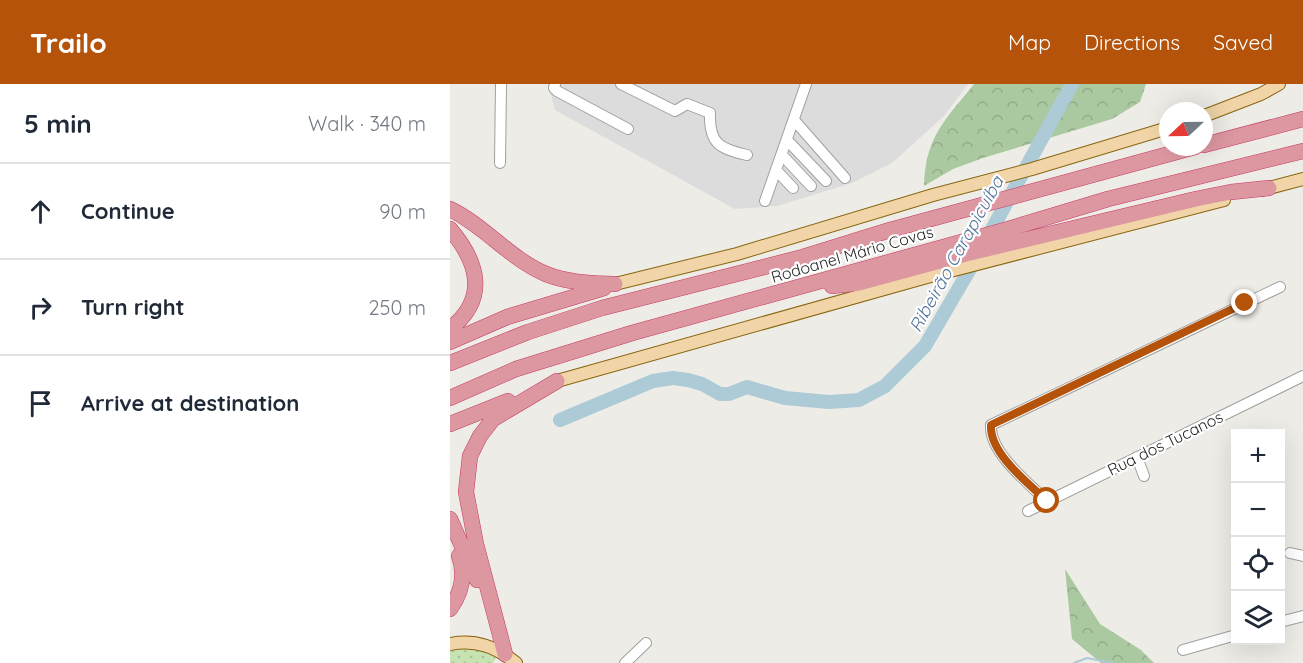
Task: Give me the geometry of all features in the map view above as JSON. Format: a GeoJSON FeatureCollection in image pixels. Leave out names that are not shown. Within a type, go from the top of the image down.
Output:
{"type":"FeatureCollection","features":[{"type":"Feature","properties":{"kind":"highway"},"geometry":{"type":"LineString","coordinates":[[1213,143],[1303,119]]}},
{"type":"Feature","properties":{"kind":"highway","name":"Rodoanel Mário Covas"},"geometry":{"type":"LineString","coordinates":[[450,398],[516,369],[632,333],[811,285],[1108,199],[1303,151]]}},
{"type":"Feature","properties":{"kind":"highway","name":"Rodoanel Mário Covas"},"geometry":{"type":"LineString","coordinates":[[450,363],[519,335],[602,308],[803,257],[995,201],[1161,156]]}},
{"type":"Feature","properties":{"kind":"highway"},"geometry":{"type":"LineString","coordinates":[[811,285],[832,286],[859,283],[966,254],[1231,192],[1269,188]]}},
{"type":"Feature","properties":{"kind":"highway"},"geometry":{"type":"LineString","coordinates":[[450,209],[476,225],[519,258],[546,274],[579,283],[615,284]]}},
{"type":"Feature","properties":{"kind":"highway"},"geometry":{"type":"LineString","coordinates":[[450,229],[467,250],[475,270],[476,286],[471,305],[458,323],[450,329]]}},
{"type":"Feature","properties":{"kind":"highway"},"geometry":{"type":"LineString","coordinates":[[450,342],[507,317],[615,284]]}},
{"type":"Feature","properties":{"kind":"highway"},"geometry":{"type":"LineString","coordinates":[[450,424],[557,381]]}},
{"type":"Feature","properties":{"kind":"highway"},"geometry":{"type":"LineString","coordinates":[[494,619],[466,492],[470,456],[480,436],[493,419],[557,381]]}},
{"type":"Feature","properties":{"kind":"highway"},"geometry":{"type":"LineString","coordinates":[[450,519],[494,619],[508,660]]}},
{"type":"Feature","properties":{"kind":"highway"},"geometry":{"type":"LineString","coordinates":[[450,529],[462,565],[463,583],[458,598],[450,609]]}},
{"type":"Feature","properties":{"kind":"main road"},"geometry":{"type":"LineString","coordinates":[[1213,113],[1261,94],[1279,84]]}},
{"type":"Feature","properties":{"kind":"main road"},"geometry":{"type":"LineString","coordinates":[[615,284],[737,254],[1159,131]]}},
{"type":"Feature","properties":{"kind":"main road"},"geometry":{"type":"LineString","coordinates":[[557,381],[927,277],[1303,179]]}},
{"type":"Feature","properties":{"kind":"main road"},"geometry":{"type":"LineString","coordinates":[[450,644],[472,642],[488,646],[508,660]]}},
{"type":"Feature","properties":{"kind":"street"},"geometry":{"type":"LineString","coordinates":[[500,163],[501,84]]}},
{"type":"Feature","properties":{"kind":"street"},"geometry":{"type":"LineString","coordinates":[[555,84],[554,88],[557,92],[628,129]]}},
{"type":"Feature","properties":{"kind":"street"},"geometry":{"type":"LineString","coordinates":[[621,84],[675,111],[687,104],[710,113],[712,138],[717,144],[730,151],[747,155]]}},
{"type":"Feature","properties":{"kind":"street"},"geometry":{"type":"LineString","coordinates":[[765,201],[806,84]]}},
{"type":"Feature","properties":{"kind":"street"},"geometry":{"type":"LineString","coordinates":[[794,120],[845,178]]}},
{"type":"Feature","properties":{"kind":"street"},"geometry":{"type":"LineString","coordinates":[[787,140],[826,181]]}},
{"type":"Feature","properties":{"kind":"street"},"geometry":{"type":"LineString","coordinates":[[782,155],[811,186]]}},
{"type":"Feature","properties":{"kind":"street"},"geometry":{"type":"LineString","coordinates":[[776,170],[793,188]]}},
{"type":"Feature","properties":{"kind":"street"},"geometry":{"type":"LineString","coordinates":[[1047,501],[1007,461],[990,434],[991,425],[1280,287]]}},
{"type":"Feature","properties":{"kind":"street","name":"Rua dos Tucanos"},"geometry":{"type":"LineString","coordinates":[[1028,511],[1303,376]]}},
{"type":"Feature","properties":{"kind":"street"},"geometry":{"type":"LineString","coordinates":[[1137,457],[1144,476]]}},
{"type":"Feature","properties":{"kind":"street"},"geometry":{"type":"LineString","coordinates":[[1290,553],[1303,556]]}},
{"type":"Feature","properties":{"kind":"street"},"geometry":{"type":"LineString","coordinates":[[1285,621],[1303,616]]}},
{"type":"Feature","properties":{"kind":"street"},"geometry":{"type":"LineString","coordinates":[[1183,650],[1231,636]]}},
{"type":"Feature","properties":{"kind":"street"},"geometry":{"type":"LineString","coordinates":[[625,663],[646,643]]}},
{"type":"Feature","properties":{"kind":"shaded area"},"geometry":{"type":"Polygon","coordinates":[[[548,84],[968,84],[944,116],[892,163],[852,183],[777,206],[735,209],[555,110],[548,84]]]}},
{"type":"Feature","properties":{"kind":"green space"},"geometry":{"type":"Polygon","coordinates":[[[974,84],[1146,84],[1140,102],[1112,119],[983,158],[953,169],[924,186],[928,154],[933,141],[946,119],[974,84]]]}},
{"type":"Feature","properties":{"kind":"green space"},"geometry":{"type":"Polygon","coordinates":[[[1065,569],[1100,624],[1141,650],[1154,663],[1101,663],[1072,639],[1065,569]]]}},
{"type":"Feature","properties":{"kind":"green space"},"geometry":{"type":"Polygon","coordinates":[[[460,649],[484,651],[496,658],[493,663],[450,663],[450,651],[460,649]]]}},
{"type":"Feature","properties":{"kind":"waterway","name":"Ribeirão Carapicuíba"},"geometry":{"type":"LineString","coordinates":[[986,240],[1072,84]]}},
{"type":"Feature","properties":{"kind":"waterway","name":"Ribeirão Carapicuíba"},"geometry":{"type":"LineString","coordinates":[[560,420],[653,381],[673,378],[702,384],[720,394],[729,394],[747,387],[785,398],[829,402],[859,400],[885,386],[925,346],[977,257]]}},
{"type":"Feature","properties":{"kind":"waterway"},"geometry":{"type":"LineString","coordinates":[[1074,663],[1087,658],[1113,663]]}},
{"type":"Feature","properties":{"kind":"route"},"geometry":{"type":"LineString","coordinates":[[1047,501],[1007,461],[990,434],[991,425],[1245,303]]}}]}
